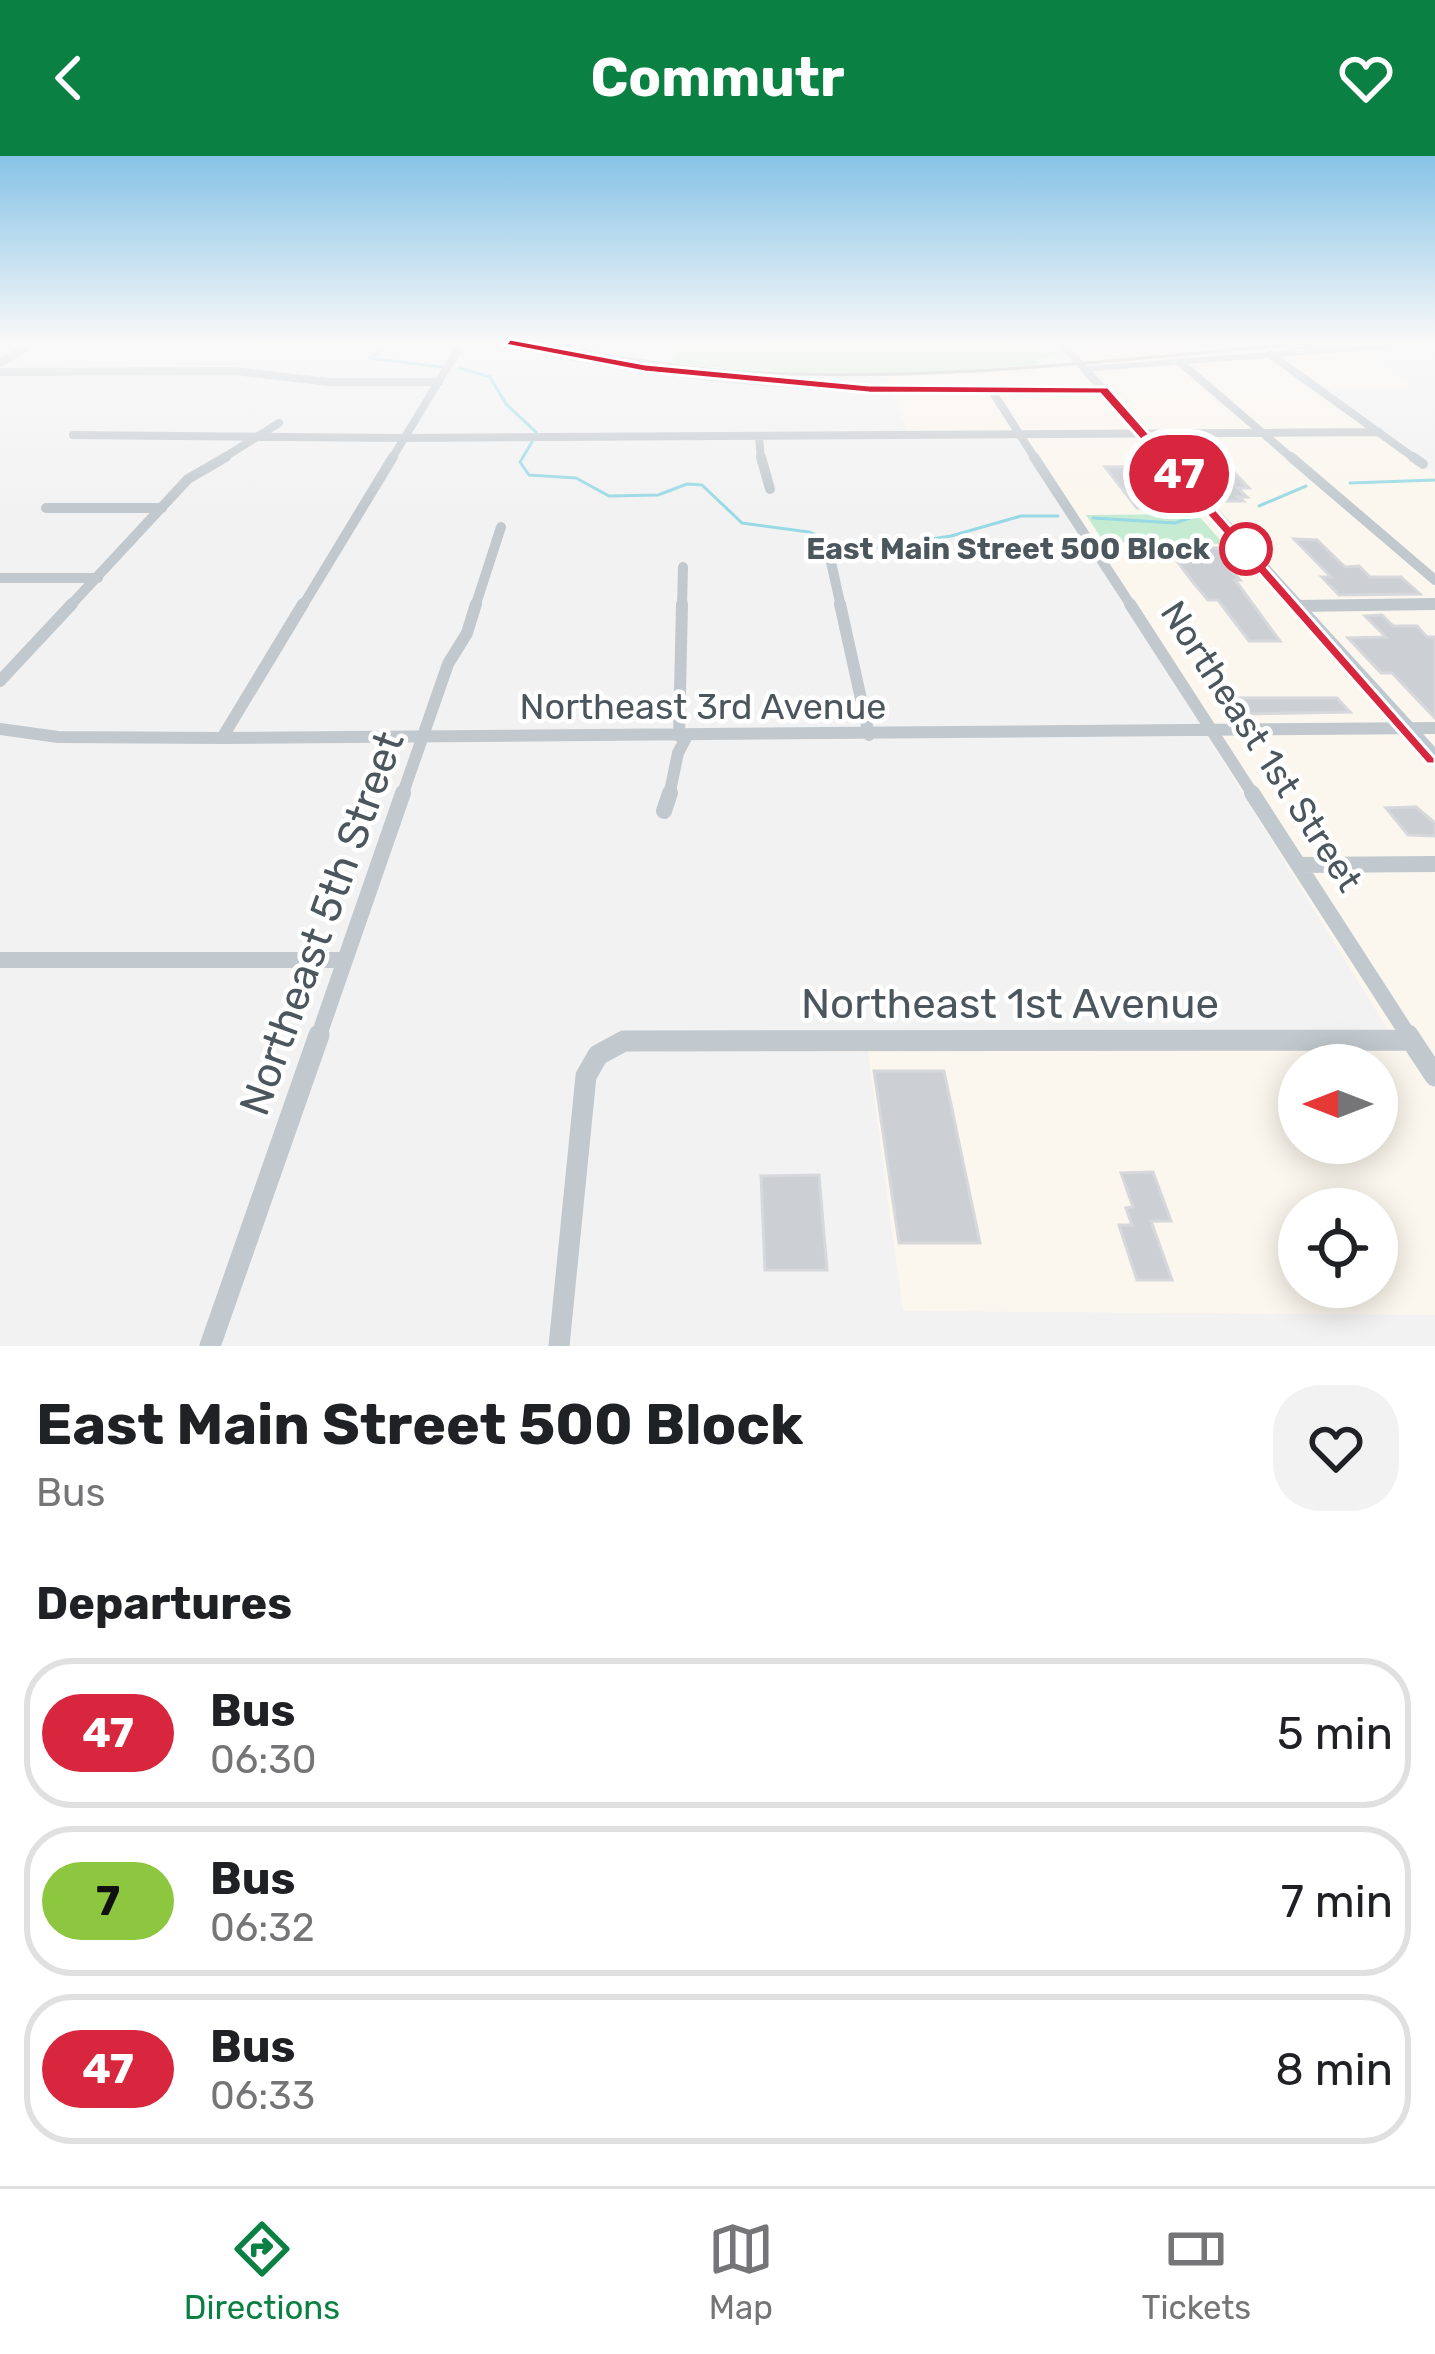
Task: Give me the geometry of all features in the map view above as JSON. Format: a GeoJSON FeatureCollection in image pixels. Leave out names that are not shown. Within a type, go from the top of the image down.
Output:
{"type":"FeatureCollection","features":[{"type":"Feature","properties":{"kind":"main road"},"geometry":{"type":"LineString","coordinates":[[1112,399],[1435,758]]}},
{"type":"Feature","properties":{"kind":"street"},"geometry":{"type":"LineString","coordinates":[[222,738],[428,399]]}},
{"type":"Feature","properties":{"kind":"street","name":"Northeast 1st Street"},"geometry":{"type":"LineString","coordinates":[[997,399],[1435,1076]]}},
{"type":"Feature","properties":{"kind":"street"},"geometry":{"type":"LineString","coordinates":[[1221,399],[1435,580]]}},
{"type":"Feature","properties":{"kind":"street"},"geometry":{"type":"LineString","coordinates":[[1332,399],[1423,464]]}},
{"type":"Feature","properties":{"kind":"street"},"geometry":{"type":"LineString","coordinates":[[122,446],[148,423]]}},
{"type":"Feature","properties":{"kind":"street"},"geometry":{"type":"LineString","coordinates":[[0,681],[195,473],[254,446],[279,423]]}},
{"type":"Feature","properties":{"kind":"street"},"geometry":{"type":"LineString","coordinates":[[73,435],[402,438],[1379,432]]}},
{"type":"Feature","properties":{"kind":"street"},"geometry":{"type":"LineString","coordinates":[[759,436],[762,471],[770,489]]}},
{"type":"Feature","properties":{"kind":"street"},"geometry":{"type":"LineString","coordinates":[[46,508],[162,508]]}},
{"type":"Feature","properties":{"kind":"street","name":"Northeast 5th Street"},"geometry":{"type":"LineString","coordinates":[[210,1346],[448,664],[467,633],[501,527]]}},
{"type":"Feature","properties":{"kind":"street"},"geometry":{"type":"LineString","coordinates":[[831,562],[868,735]]}},
{"type":"Feature","properties":{"kind":"street"},"geometry":{"type":"LineString","coordinates":[[1417,564],[1435,564]]}},
{"type":"Feature","properties":{"kind":"street"},"geometry":{"type":"LineString","coordinates":[[664,811],[683,736],[683,567]]}},
{"type":"Feature","properties":{"kind":"street"},"geometry":{"type":"LineString","coordinates":[[0,578],[98,578]]}},
{"type":"Feature","properties":{"kind":"street"},"geometry":{"type":"LineString","coordinates":[[1297,606],[1435,604]]}},
{"type":"Feature","properties":{"kind":"street","name":"Northeast 3rd Avenue"},"geometry":{"type":"LineString","coordinates":[[0,729],[58,737],[222,738],[1435,728]]}},
{"type":"Feature","properties":{"kind":"street"},"geometry":{"type":"LineString","coordinates":[[1299,865],[1435,864]]}},
{"type":"Feature","properties":{"kind":"street"},"geometry":{"type":"LineString","coordinates":[[0,960],[344,960]]}},
{"type":"Feature","properties":{"kind":"street","name":"Northeast 1st Avenue"},"geometry":{"type":"LineString","coordinates":[[559,1346],[586,1076],[598,1055],[610,1046],[637,1038],[1411,1040]]}},
{"type":"Feature","properties":{"kind":"shaded area"},"geometry":{"type":"Polygon","coordinates":[[[894,399],[1331,399],[1435,475],[1435,1315],[903,1311],[867,1045],[1396,1043],[1021,433],[909,433],[894,399]]]}},
{"type":"Feature","properties":{"kind":"green space"},"geometry":{"type":"Polygon","coordinates":[[[1197,514],[1224,544],[1104,542],[1086,515],[1197,514]]]}},
{"type":"Feature","properties":{"kind":"building"},"geometry":{"type":"Polygon","coordinates":[[[1205,441],[1249,488],[1238,488],[1247,497],[1238,497],[1243,501],[1219,501],[1167,442],[1205,441]]]}},
{"type":"Feature","properties":{"kind":"building"},"geometry":{"type":"Polygon","coordinates":[[[1160,466],[1180,488],[1173,488],[1189,508],[1137,508],[1105,467],[1160,466]]]}},
{"type":"Feature","properties":{"kind":"building"},"geometry":{"type":"Polygon","coordinates":[[[1294,539],[1317,540],[1345,567],[1359,566],[1370,577],[1401,577],[1420,594],[1339,595],[1322,577],[1331,577],[1294,539]]]}},
{"type":"Feature","properties":{"kind":"building"},"geometry":{"type":"Polygon","coordinates":[[[1178,548],[1222,548],[1234,562],[1229,562],[1236,570],[1231,570],[1240,580],[1235,580],[1280,641],[1249,641],[1218,600],[1208,600],[1192,581],[1172,554],[1182,554],[1178,548]]]}},
{"type":"Feature","properties":{"kind":"building"},"geometry":{"type":"Polygon","coordinates":[[[1382,615],[1393,626],[1417,626],[1427,637],[1435,637],[1435,718],[1392,673],[1381,673],[1348,638],[1386,637],[1365,616],[1382,615]]]}},
{"type":"Feature","properties":{"kind":"building"},"geometry":{"type":"Polygon","coordinates":[[[1232,698],[1337,698],[1350,712],[1243,714],[1232,698]]]}},
{"type":"Feature","properties":{"kind":"building"},"geometry":{"type":"Polygon","coordinates":[[[1416,807],[1435,823],[1435,836],[1408,835],[1386,808],[1416,807]]]}},
{"type":"Feature","properties":{"kind":"building"},"geometry":{"type":"Polygon","coordinates":[[[874,1071],[944,1071],[980,1243],[899,1243],[874,1071]]]}},
{"type":"Feature","properties":{"kind":"building"},"geometry":{"type":"Polygon","coordinates":[[[1153,1172],[1171,1221],[1151,1221],[1172,1280],[1137,1280],[1119,1225],[1132,1225],[1126,1208],[1133,1207],[1121,1173],[1153,1172]]]}},
{"type":"Feature","properties":{"kind":"building"},"geometry":{"type":"Polygon","coordinates":[[[819,1175],[827,1270],[765,1270],[761,1176],[819,1175]]]}},
{"type":"Feature","properties":{"kind":"waterway"},"geometry":{"type":"LineString","coordinates":[[503,399],[536,432]]}},
{"type":"Feature","properties":{"kind":"waterway"},"geometry":{"type":"LineString","coordinates":[[532,442],[520,462],[529,475],[576,478],[609,496],[658,495],[687,484],[702,485],[742,523],[809,532],[854,551],[951,536],[1021,516],[1058,516]]}},
{"type":"Feature","properties":{"kind":"waterway"},"geometry":{"type":"LineString","coordinates":[[1350,483],[1435,480]]}},
{"type":"Feature","properties":{"kind":"waterway"},"geometry":{"type":"LineString","coordinates":[[1259,506],[1306,486]]}},
{"type":"Feature","properties":{"kind":"waterway"},"geometry":{"type":"LineString","coordinates":[[1093,518],[1175,523],[1199,515]]}},
{"type":"Feature","properties":{"kind":"bus line","name":"47"},"geometry":{"type":"LineString","coordinates":[[1112,399],[1435,758]]}},
{"type":"Feature","properties":{"kind":"place","name":"East Main Street 500 Block"},"geometry":{"type":"Point","coordinates":[1246,549]}}]}
